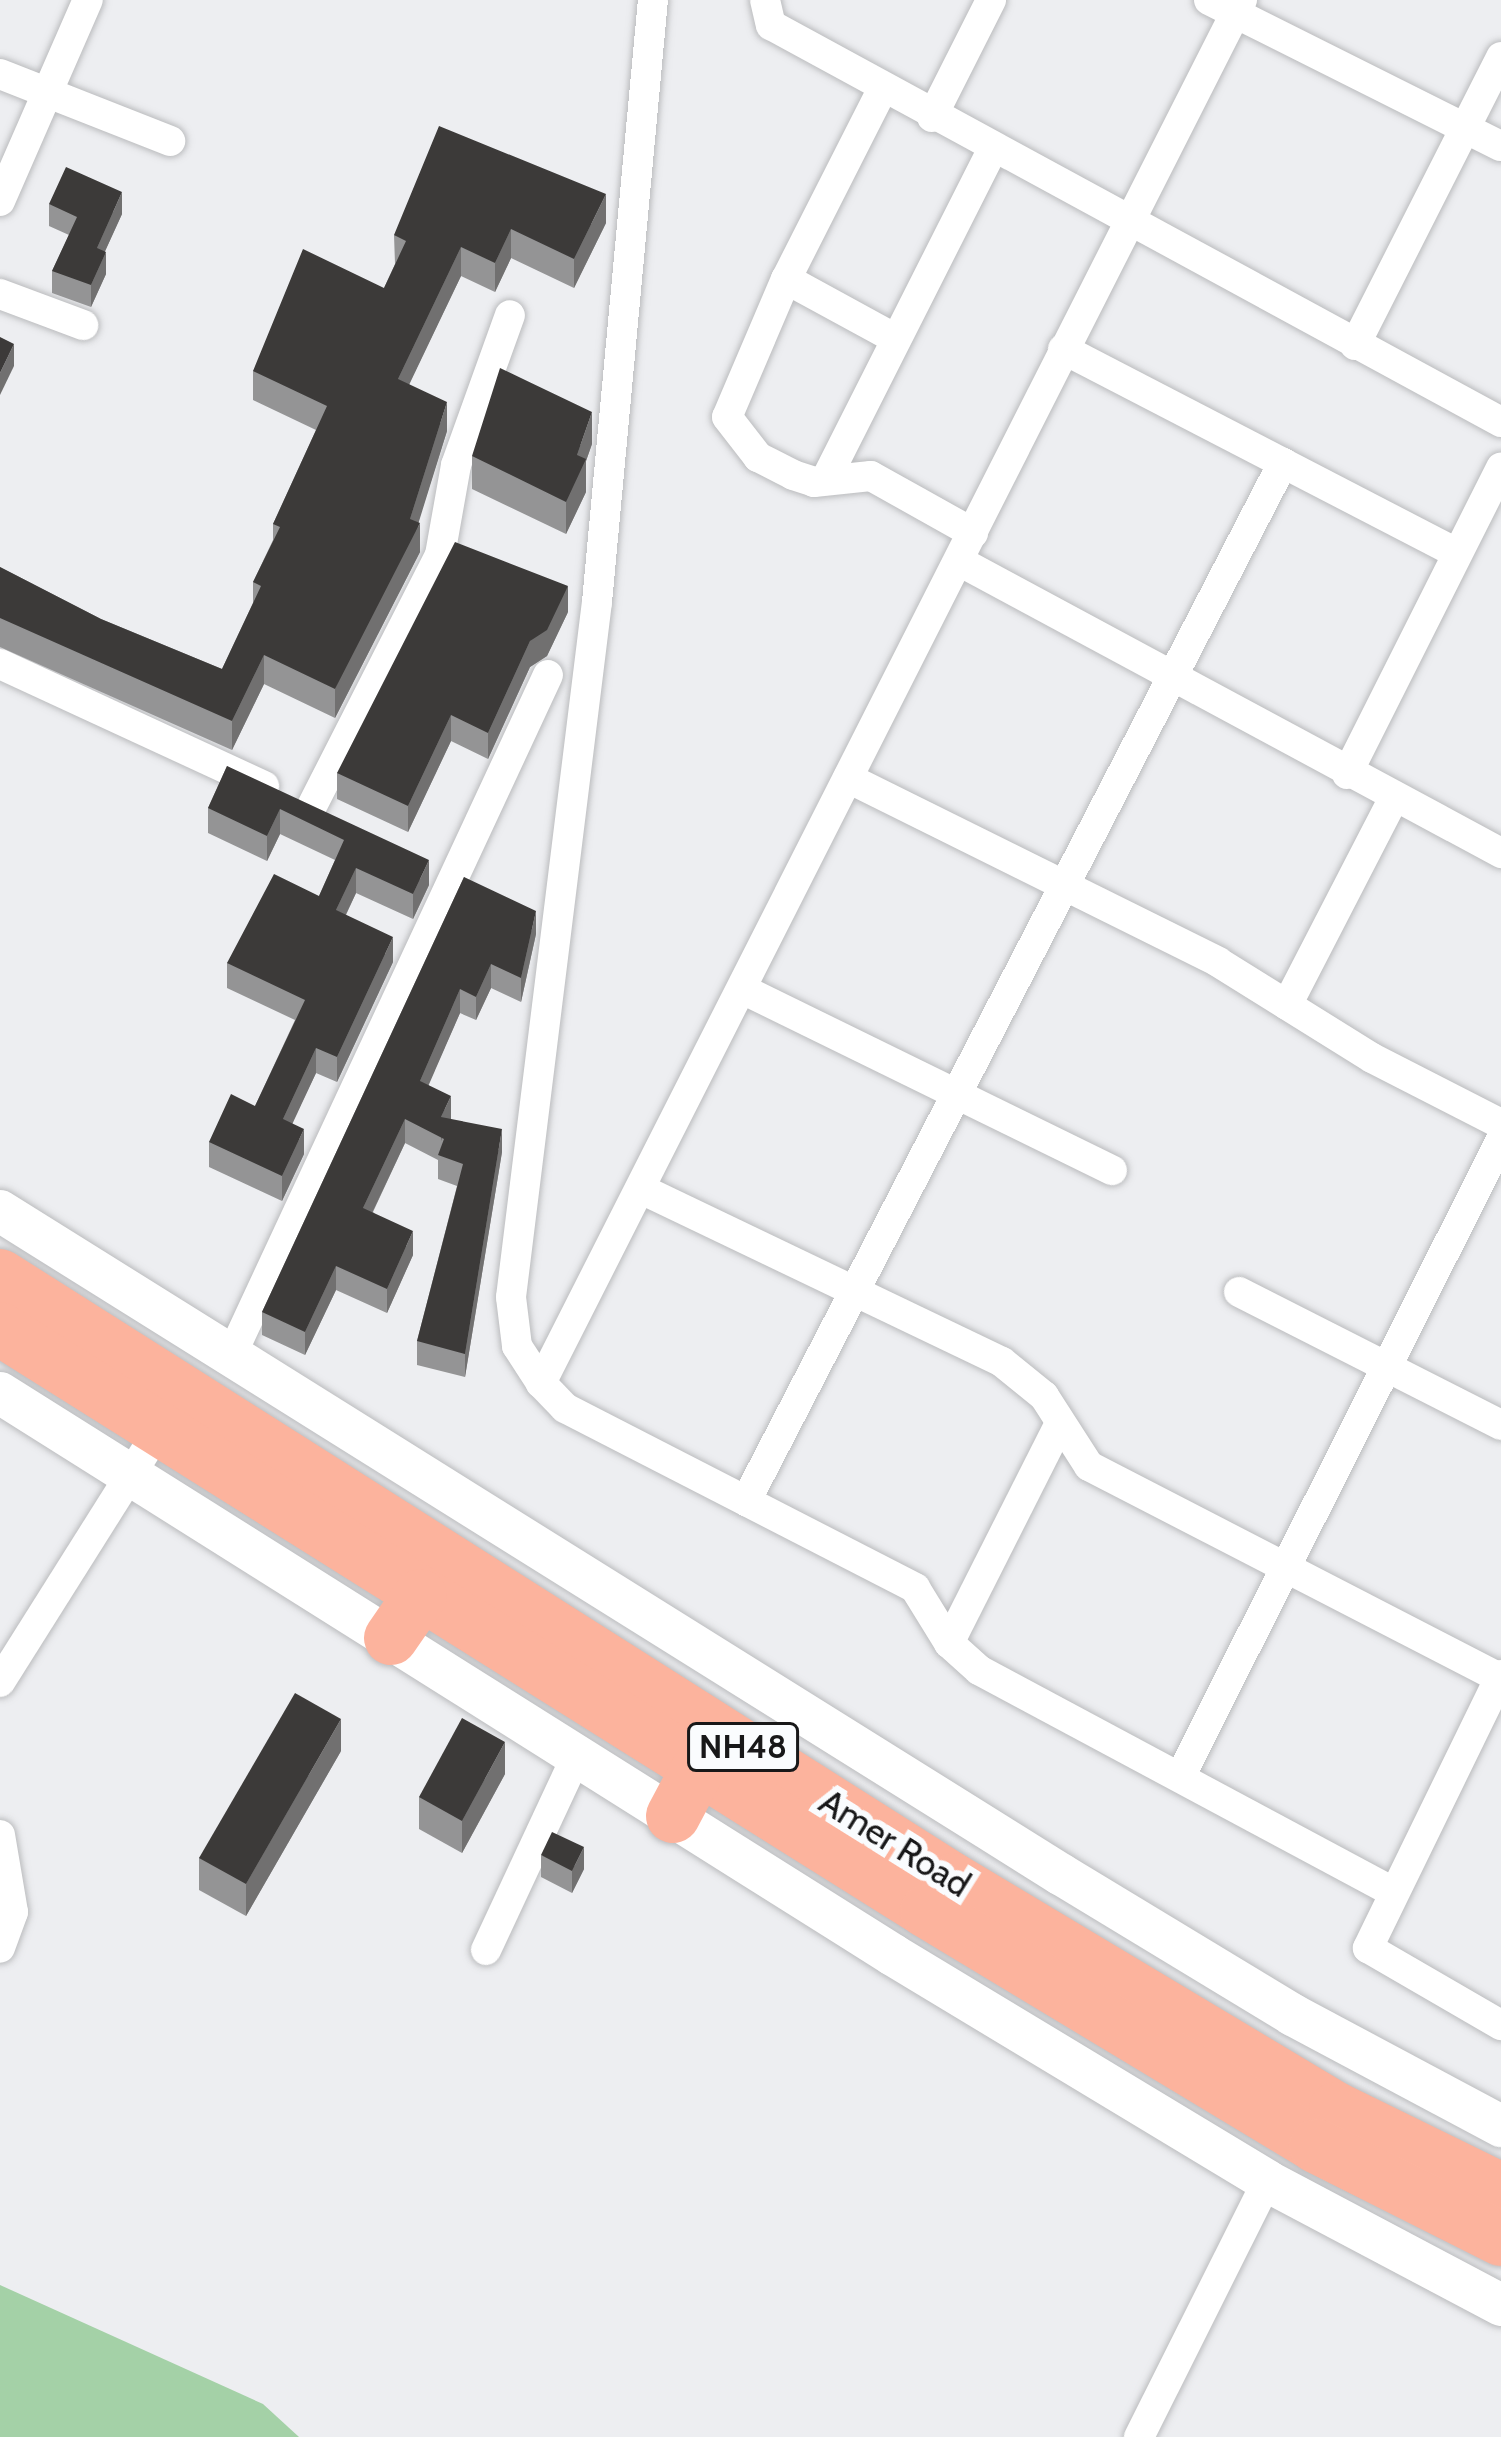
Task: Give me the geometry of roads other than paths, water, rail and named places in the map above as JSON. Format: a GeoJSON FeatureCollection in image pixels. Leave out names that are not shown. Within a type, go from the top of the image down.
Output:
{"type":"FeatureCollection","features":[{"type":"Feature","properties":{"kind":"highway","name":"Amer Road"},"geometry":{"type":"LineString","coordinates":[[0,1276],[953,1880],[1336,2109],[1501,2190]]}},
{"type":"Feature","properties":{"kind":"highway","name":"Amer Road"},"geometry":{"type":"LineString","coordinates":[[0,1329],[144,1452],[406,1617],[698,1768],[1316,2146],[1501,2239]]}},
{"type":"Feature","properties":{"kind":"highway"},"geometry":{"type":"LineString","coordinates":[[674,1816],[698,1768]]}},
{"type":"Feature","properties":{"kind":"street"},"geometry":{"type":"LineString","coordinates":[[0,201],[88,0]]}},
{"type":"Feature","properties":{"kind":"street"},"geometry":{"type":"LineString","coordinates":[[653,0],[597,602],[511,1298],[517,1346],[565,1408],[916,1588],[949,1642],[979,1670],[1390,1890]]}},
{"type":"Feature","properties":{"kind":"street"},"geometry":{"type":"LineString","coordinates":[[765,0],[771,25],[1126,224],[1501,422]]}},
{"type":"Feature","properties":{"kind":"street"},"geometry":{"type":"LineString","coordinates":[[932,117],[991,0]]}},
{"type":"Feature","properties":{"kind":"street"},"geometry":{"type":"LineString","coordinates":[[542,1383],[974,533],[1229,5],[1501,146]]}},
{"type":"Feature","properties":{"kind":"street"},"geometry":{"type":"LineString","coordinates":[[1355,345],[1501,57]]}},
{"type":"Feature","properties":{"kind":"street"},"geometry":{"type":"LineString","coordinates":[[0,74],[170,142]]}},
{"type":"Feature","properties":{"kind":"street"},"geometry":{"type":"LineString","coordinates":[[883,88],[786,279],[728,417],[758,457],[814,482],[871,476],[974,533]]}},
{"type":"Feature","properties":{"kind":"street"},"geometry":{"type":"LineString","coordinates":[[826,479],[993,149]]}},
{"type":"Feature","properties":{"kind":"street"},"geometry":{"type":"LineString","coordinates":[[786,279],[896,338]]}},
{"type":"Feature","properties":{"kind":"street"},"geometry":{"type":"LineString","coordinates":[[0,294],[83,325]]}},
{"type":"Feature","properties":{"kind":"street"},"geometry":{"type":"LineString","coordinates":[[0,664],[321,813],[440,555],[456,465],[510,315]]}},
{"type":"Feature","properties":{"kind":"street"},"geometry":{"type":"LineString","coordinates":[[1064,350],[1456,553]]}},
{"type":"Feature","properties":{"kind":"street"},"geometry":{"type":"LineString","coordinates":[[746,1501],[1283,463]]}},
{"type":"Feature","properties":{"kind":"street"},"geometry":{"type":"LineString","coordinates":[[1348,775],[1501,468]]}},
{"type":"Feature","properties":{"kind":"street"},"geometry":{"type":"LineString","coordinates":[[959,562],[1348,775],[1501,853]]}},
{"type":"Feature","properties":{"kind":"street"},"geometry":{"type":"LineString","coordinates":[[231,1356],[442,870],[548,675]]}},
{"type":"Feature","properties":{"kind":"street"},"geometry":{"type":"LineString","coordinates":[[848,778],[1064,886],[1501,1124]]}},
{"type":"Feature","properties":{"kind":"street"},"geometry":{"type":"LineString","coordinates":[[1287,1005],[1394,798]]}},
{"type":"Feature","properties":{"kind":"street"},"geometry":{"type":"LineString","coordinates":[[442,870],[557,923]]}},
{"type":"Feature","properties":{"kind":"street"},"geometry":{"type":"LineString","coordinates":[[742,988],[1112,1170]]}},
{"type":"Feature","properties":{"kind":"street"},"geometry":{"type":"LineString","coordinates":[[1180,1777],[1501,1140]]}},
{"type":"Feature","properties":{"kind":"street"},"geometry":{"type":"LineString","coordinates":[[641,1189],[1023,1375],[1089,1466],[1500,1676],[1390,1890],[1368,1948],[1501,2025]]}},
{"type":"Feature","properties":{"kind":"street"},"geometry":{"type":"LineString","coordinates":[[0,1211],[1100,1898],[1501,2126]]}},
{"type":"Feature","properties":{"kind":"street"},"geometry":{"type":"LineString","coordinates":[[1239,1292],[1501,1425]]}},
{"type":"Feature","properties":{"kind":"street"},"geometry":{"type":"LineString","coordinates":[[0,1393],[144,1452],[0,1682]]}},
{"type":"Feature","properties":{"kind":"street"},"geometry":{"type":"LineString","coordinates":[[949,1642],[1060,1424]]}},
{"type":"Feature","properties":{"kind":"street"},"geometry":{"type":"LineString","coordinates":[[406,1617],[577,1755],[674,1816],[1267,2181],[1501,2305]]}},
{"type":"Feature","properties":{"kind":"street"},"geometry":{"type":"LineString","coordinates":[[486,1950],[577,1755]]}},
{"type":"Feature","properties":{"kind":"street"},"geometry":{"type":"LineString","coordinates":[[0,1835],[13,1912],[0,1948]]}},
{"type":"Feature","properties":{"kind":"street"},"geometry":{"type":"LineString","coordinates":[[1139,2437],[1267,2181]]}}]}
